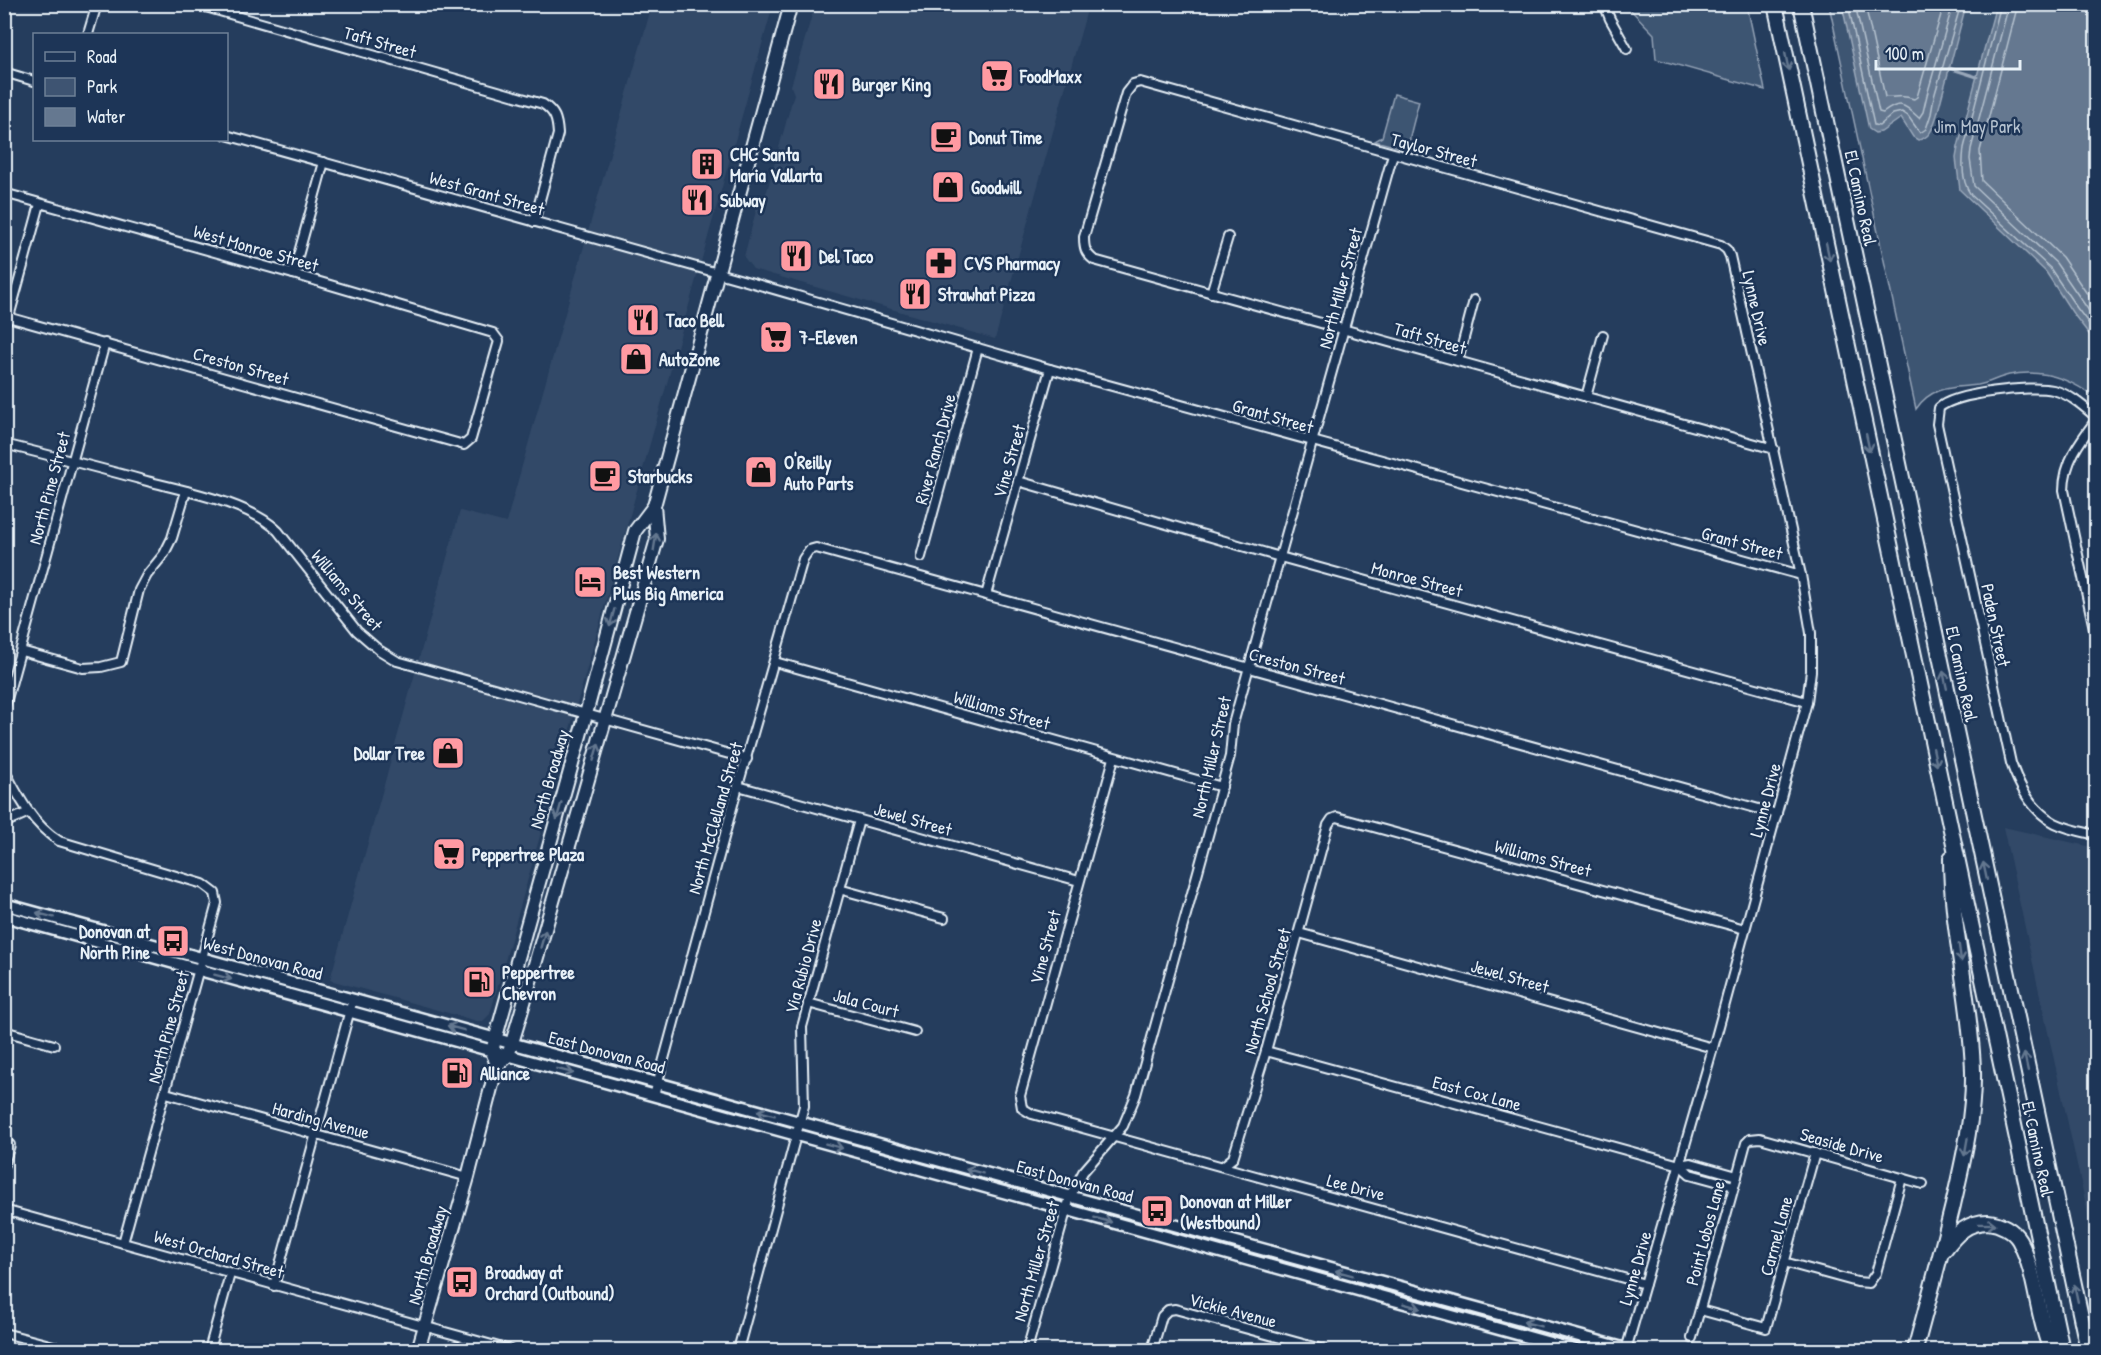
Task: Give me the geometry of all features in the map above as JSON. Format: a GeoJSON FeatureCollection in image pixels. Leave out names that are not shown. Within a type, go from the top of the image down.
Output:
{"type":"FeatureCollection","features":[{"type":"Feature","properties":{"kind":"highway","name":"El Camino Real"},"geometry":{"type":"LineString","coordinates":[[1775,4],[2062,1350]]}},
{"type":"Feature","properties":{"kind":"highway","name":"El Camino Real"},"geometry":{"type":"LineString","coordinates":[[1801,4],[2088,1350]]}},
{"type":"Feature","properties":{"kind":"highway"},"geometry":{"type":"LineString","coordinates":[[1916,1350],[1941,1254],[1971,1118],[1973,1072],[1970,1026],[1951,883],[1951,832]]}},
{"type":"Feature","properties":{"kind":"highway"},"geometry":{"type":"LineString","coordinates":[[1941,1254],[1956,1235],[1967,1226],[1980,1222],[1994,1222],[2006,1227],[2018,1238],[2026,1259],[2051,1350]]}},
{"type":"Feature","properties":{"kind":"main road","name":"North Broadway"},"geometry":{"type":"LineString","coordinates":[[508,1056],[657,539],[654,506],[791,4]]}},
{"type":"Feature","properties":{"kind":"main road","name":"North Broadway"},"geometry":{"type":"LineString","coordinates":[[492,1051],[586,714],[634,531],[654,506]]}},
{"type":"Feature","properties":{"kind":"main road","name":"West Donovan Road"},"geometry":{"type":"LineString","coordinates":[[4,904],[512,1043]]}},
{"type":"Feature","properties":{"kind":"main road","name":"West Donovan Road"},"geometry":{"type":"LineString","coordinates":[[4,916],[508,1056]]}},
{"type":"Feature","properties":{"kind":"main road","name":"East Donovan Road"},"geometry":{"type":"LineString","coordinates":[[512,1043],[1628,1350]]}},
{"type":"Feature","properties":{"kind":"main road"},"geometry":{"type":"LineString","coordinates":[[492,1051],[497,1065],[508,1056]]}},
{"type":"Feature","properties":{"kind":"main road","name":"East Donovan Road"},"geometry":{"type":"LineString","coordinates":[[508,1056],[1550,1347],[1575,1350]]}},
{"type":"Feature","properties":{"kind":"main road","name":"North Broadway"},"geometry":{"type":"LineString","coordinates":[[418,1350],[468,1177],[497,1065]]}},
{"type":"Feature","properties":{"kind":"street"},"geometry":{"type":"LineString","coordinates":[[88,33],[97,4]]}},
{"type":"Feature","properties":{"kind":"street","name":"Taft Street"},"geometry":{"type":"LineString","coordinates":[[195,4],[543,104],[554,112],[558,121],[558,134],[534,222]]}},
{"type":"Feature","properties":{"kind":"street"},"geometry":{"type":"LineString","coordinates":[[1604,4],[1627,50]]}},
{"type":"Feature","properties":{"kind":"street"},"geometry":{"type":"LineString","coordinates":[[4,72],[33,81]]}},
{"type":"Feature","properties":{"kind":"street","name":"Taylor Street"},"geometry":{"type":"LineString","coordinates":[[1084,248],[1084,237],[1126,93],[1133,84],[1140,82],[1631,219],[1721,245],[1727,250]]}},
{"type":"Feature","properties":{"kind":"street","name":"West Grant Street"},"geometry":{"type":"LineString","coordinates":[[228,136],[739,279]]}},
{"type":"Feature","properties":{"kind":"street","name":"North Miller Street"},"geometry":{"type":"LineString","coordinates":[[1027,1350],[1070,1197],[1095,1156],[1123,1126],[1136,1095],[1222,787],[1230,756],[1233,724],[1248,668],[1393,154]]}},
{"type":"Feature","properties":{"kind":"street"},"geometry":{"type":"LineString","coordinates":[[293,274],[324,162]]}},
{"type":"Feature","properties":{"kind":"street","name":"West Monroe Street"},"geometry":{"type":"LineString","coordinates":[[4,193],[493,333],[499,341],[498,347],[469,443]]}},
{"type":"Feature","properties":{"kind":"street"},"geometry":{"type":"LineString","coordinates":[[7,316],[40,204]]}},
{"type":"Feature","properties":{"kind":"street"},"geometry":{"type":"LineString","coordinates":[[1211,293],[1228,237]]}},
{"type":"Feature","properties":{"kind":"street","name":"Taft Street"},"geometry":{"type":"LineString","coordinates":[[1084,248],[1094,260],[1774,449]]}},
{"type":"Feature","properties":{"kind":"street","name":"Lynne Drive"},"geometry":{"type":"LineString","coordinates":[[1628,1350],[1808,702],[1811,671],[1811,633],[1801,575],[1727,250]]}},
{"type":"Feature","properties":{"kind":"street","name":"Grant Street"},"geometry":{"type":"LineString","coordinates":[[739,279],[1050,369],[1801,575]]}},
{"type":"Feature","properties":{"kind":"street"},"geometry":{"type":"LineString","coordinates":[[1458,361],[1474,300]]}},
{"type":"Feature","properties":{"kind":"street","name":"Creston Street"},"geometry":{"type":"LineString","coordinates":[[7,316],[464,445],[469,443]]}},
{"type":"Feature","properties":{"kind":"street"},"geometry":{"type":"LineString","coordinates":[[1586,397],[1602,335]]}},
{"type":"Feature","properties":{"kind":"street","name":"North Pine Street"},"geometry":{"type":"LineString","coordinates":[[4,710],[105,343]]}},
{"type":"Feature","properties":{"kind":"street","name":"River Ranch Drive"},"geometry":{"type":"LineString","coordinates":[[921,557],[978,348]]}},
{"type":"Feature","properties":{"kind":"street","name":"Vine Street"},"geometry":{"type":"LineString","coordinates":[[986,594],[1050,369]]}},
{"type":"Feature","properties":{"kind":"street","name":"Paden Street"},"geometry":{"type":"LineString","coordinates":[[2097,418],[2071,397],[2055,390],[2022,387],[1945,403],[1939,408],[1937,424],[2017,782],[2042,815],[2056,824],[2097,835]]}},
{"type":"Feature","properties":{"kind":"street"},"geometry":{"type":"LineString","coordinates":[[2097,418],[2073,452],[2064,480],[2064,490],[2095,620],[2097,638]]}},
{"type":"Feature","properties":{"kind":"street","name":"Williams Street"},"geometry":{"type":"LineString","coordinates":[[4,444],[186,491],[253,512],[267,520],[278,531],[357,631],[390,658],[422,670],[747,759]]}},
{"type":"Feature","properties":{"kind":"street","name":"Monroe Street"},"geometry":{"type":"LineString","coordinates":[[1018,482],[1280,557],[1808,702]]}},
{"type":"Feature","properties":{"kind":"street"},"geometry":{"type":"LineString","coordinates":[[21,651],[82,668],[101,667],[121,662],[139,590],[147,575],[164,554],[172,538],[186,491]]}},
{"type":"Feature","properties":{"kind":"street","name":"Creston Street"},"geometry":{"type":"LineString","coordinates":[[809,550],[820,548],[1777,813]]}},
{"type":"Feature","properties":{"kind":"street","name":"North McClelland Street"},"geometry":{"type":"LineString","coordinates":[[654,1096],[738,786],[803,559],[809,550]]}},
{"type":"Feature","properties":{"kind":"street","name":"Williams Street"},"geometry":{"type":"LineString","coordinates":[[775,662],[1222,787]]}},
{"type":"Feature","properties":{"kind":"street","name":"Vine Street"},"geometry":{"type":"LineString","coordinates":[[1058,1121],[1032,1114],[1022,1108],[1020,1096],[1114,758]]}},
{"type":"Feature","properties":{"kind":"street","name":"North Pine Street"},"geometry":{"type":"LineString","coordinates":[[4,769],[29,812],[42,828],[59,841],[203,884],[211,888],[217,903],[123,1243]]}},
{"type":"Feature","properties":{"kind":"street","name":"Jewel Street"},"geometry":{"type":"LineString","coordinates":[[738,786],[1079,881]]}},
{"type":"Feature","properties":{"kind":"street"},"geometry":{"type":"LineString","coordinates":[[4,823],[29,812]]}},
{"type":"Feature","properties":{"kind":"street","name":"Williams Street"},"geometry":{"type":"LineString","coordinates":[[1332,819],[1348,820],[1745,929]]}},
{"type":"Feature","properties":{"kind":"street","name":"North School Street"},"geometry":{"type":"LineString","coordinates":[[1223,1166],[1233,1158],[1266,1051],[1328,825],[1332,819]]}},
{"type":"Feature","properties":{"kind":"street","name":"Via Rubio Drive"},"geometry":{"type":"LineString","coordinates":[[800,1122],[804,1106],[802,1027],[859,820]]}},
{"type":"Feature","properties":{"kind":"street"},"geometry":{"type":"LineString","coordinates":[[839,889],[944,918]]}},
{"type":"Feature","properties":{"kind":"street","name":"Jewel Street"},"geometry":{"type":"LineString","coordinates":[[1299,933],[1713,1048]]}},
{"type":"Feature","properties":{"kind":"street"},"geometry":{"type":"LineString","coordinates":[[274,1286],[353,999]]}},
{"type":"Feature","properties":{"kind":"street","name":"Jala Court"},"geometry":{"type":"LineString","coordinates":[[808,1003],[915,1032]]}},
{"type":"Feature","properties":{"kind":"street"},"geometry":{"type":"LineString","coordinates":[[4,1031],[54,1045]]}},
{"type":"Feature","properties":{"kind":"street","name":"East Cox Lane"},"geometry":{"type":"LineString","coordinates":[[1266,1051],[1680,1165],[1691,1163],[1737,1176]]}},
{"type":"Feature","properties":{"kind":"street","name":"Harding Avenue"},"geometry":{"type":"LineString","coordinates":[[166,1093],[468,1177]]}},
{"type":"Feature","properties":{"kind":"street","name":"Lee Drive"},"geometry":{"type":"LineString","coordinates":[[1058,1121],[1645,1284]]}},
{"type":"Feature","properties":{"kind":"street"},"geometry":{"type":"LineString","coordinates":[[738,1350],[800,1122]]}},
{"type":"Feature","properties":{"kind":"street","name":"Seaside Drive"},"geometry":{"type":"LineString","coordinates":[[1752,1138],[1760,1138],[1923,1184]]}},
{"type":"Feature","properties":{"kind":"street","name":"Point Lobos Lane"},"geometry":{"type":"LineString","coordinates":[[1692,1338],[1746,1143],[1752,1138]]}},
{"type":"Feature","properties":{"kind":"street"},"geometry":{"type":"LineString","coordinates":[[4,1164],[10,1145]]}},
{"type":"Feature","properties":{"kind":"street","name":"Carmel Lane"},"geometry":{"type":"LineString","coordinates":[[1700,1310],[1766,1328],[1815,1153]]}},
{"type":"Feature","properties":{"kind":"street","name":"East Cox Lane"},"geometry":{"type":"LineString","coordinates":[[1680,1165],[1690,1174],[1734,1186]]}},
{"type":"Feature","properties":{"kind":"street"},"geometry":{"type":"LineString","coordinates":[[1784,1262],[1857,1282],[1869,1283],[1876,1274],[1902,1178]]}},
{"type":"Feature","properties":{"kind":"street","name":"West Orchard Street"},"geometry":{"type":"LineString","coordinates":[[4,1210],[510,1350]]}},
{"type":"Feature","properties":{"kind":"street"},"geometry":{"type":"LineString","coordinates":[[209,1350],[230,1274]]}},
{"type":"Feature","properties":{"kind":"street","name":"Vickie Avenue"},"geometry":{"type":"LineString","coordinates":[[1152,1350],[1162,1316],[1167,1310],[1175,1309],[1325,1350]]}},
{"type":"Feature","properties":{"kind":"street"},"geometry":{"type":"LineString","coordinates":[[1550,1347],[1554,1330]]}},
{"type":"Feature","properties":{"kind":"street"},"geometry":{"type":"LineString","coordinates":[[4,1333],[69,1350]]}},
{"type":"Feature","properties":{"kind":"shaded area"},"geometry":{"type":"Polygon","coordinates":[[[652,5],[773,5],[490,1014],[483,1021],[477,1021],[330,980],[460,511],[506,523],[652,5]]]}},
{"type":"Feature","properties":{"kind":"shaded area"},"geometry":{"type":"Polygon","coordinates":[[[815,5],[1066,5],[1087,10],[995,339],[753,269],[744,257],[757,207],[767,191],[794,94],[791,86],[815,5]]]}},
{"type":"Feature","properties":{"kind":"shaded area"},"geometry":{"type":"Polygon","coordinates":[[[2003,827],[2096,848],[2096,1251],[2003,827]]]}},
{"type":"Feature","properties":{"kind":"green space"},"geometry":{"type":"Polygon","coordinates":[[[1626,5],[1747,5],[1765,90],[1656,59],[1654,34],[1626,5]]]}},
{"type":"Feature","properties":{"kind":"green space","name":"Jim May Park"},"geometry":{"type":"Polygon","coordinates":[[[1829,5],[2096,5],[2096,398],[2076,385],[2056,377],[2021,373],[1978,385],[1944,389],[1922,401],[1916,409],[1829,5]]]}},
{"type":"Feature","properties":{"kind":"green space"},"geometry":{"type":"Polygon","coordinates":[[[1394,94],[1419,101],[1410,136],[1409,150],[1375,141],[1382,137],[1394,94]]]}},
{"type":"Feature","properties":{"kind":"water"},"geometry":{"type":"Polygon","coordinates":[[[1842,5],[1966,5],[1937,115],[1926,137],[1918,140],[1913,137],[1901,118],[1881,132],[1875,133],[1869,129],[1842,5]]]}},
{"type":"Feature","properties":{"kind":"water"},"geometry":{"type":"Polygon","coordinates":[[[1996,5],[2096,5],[2096,343],[2046,272],[1960,190],[1956,158],[1958,147],[1996,5]]]}},
{"type":"Feature","properties":{"kind":"waterway"},"geometry":{"type":"LineString","coordinates":[[1949,68],[1977,77]]}},
{"type":"Feature","properties":{"kind":"place","name":"FoodMaxx"},"geometry":{"type":"Point","coordinates":[997,76]}},
{"type":"Feature","properties":{"kind":"place","name":"Burger King"},"geometry":{"type":"Point","coordinates":[829,84]}},
{"type":"Feature","properties":{"kind":"place","name":"Donut Time"},"geometry":{"type":"Point","coordinates":[946,137]}},
{"type":"Feature","properties":{"kind":"place","name":"CHC Santa Maria Vallarta"},"geometry":{"type":"Point","coordinates":[707,164]}},
{"type":"Feature","properties":{"kind":"place","name":"Goodwill"},"geometry":{"type":"Point","coordinates":[948,187]}},
{"type":"Feature","properties":{"kind":"place","name":"Subway"},"geometry":{"type":"Point","coordinates":[697,200]}},
{"type":"Feature","properties":{"kind":"place","name":"Del Taco"},"geometry":{"type":"Point","coordinates":[796,256]}},
{"type":"Feature","properties":{"kind":"place","name":"CVS Pharmacy"},"geometry":{"type":"Point","coordinates":[941,263]}},
{"type":"Feature","properties":{"kind":"place","name":"Strawhat Pizza"},"geometry":{"type":"Point","coordinates":[915,294]}},
{"type":"Feature","properties":{"kind":"place","name":"Taco Bell"},"geometry":{"type":"Point","coordinates":[643,320]}},
{"type":"Feature","properties":{"kind":"place","name":"7-Eleven"},"geometry":{"type":"Point","coordinates":[776,337]}},
{"type":"Feature","properties":{"kind":"place","name":"AutoZone"},"geometry":{"type":"Point","coordinates":[636,359]}},
{"type":"Feature","properties":{"kind":"place","name":"O'Reilly Auto Parts"},"geometry":{"type":"Point","coordinates":[761,472]}},
{"type":"Feature","properties":{"kind":"place","name":"Starbucks"},"geometry":{"type":"Point","coordinates":[605,476]}},
{"type":"Feature","properties":{"kind":"place","name":"Best Western Plus Big America"},"geometry":{"type":"Point","coordinates":[590,582]}},
{"type":"Feature","properties":{"kind":"place","name":"Dollar Tree"},"geometry":{"type":"Point","coordinates":[448,753]}},
{"type":"Feature","properties":{"kind":"place","name":"Peppertree Plaza"},"geometry":{"type":"Point","coordinates":[449,854]}},
{"type":"Feature","properties":{"kind":"place","name":"Donovan at North Pine"},"geometry":{"type":"Point","coordinates":[173,941]}},
{"type":"Feature","properties":{"kind":"place","name":"Peppertree Chevron"},"geometry":{"type":"Point","coordinates":[479,982]}},
{"type":"Feature","properties":{"kind":"place","name":"Alliance"},"geometry":{"type":"Point","coordinates":[457,1073]}},
{"type":"Feature","properties":{"kind":"place","name":"Donovan at Miller (Westbound)"},"geometry":{"type":"Point","coordinates":[1157,1211]}},
{"type":"Feature","properties":{"kind":"place","name":"Broadway at Orchard (Outbound)"},"geometry":{"type":"Point","coordinates":[462,1282]}}]}
